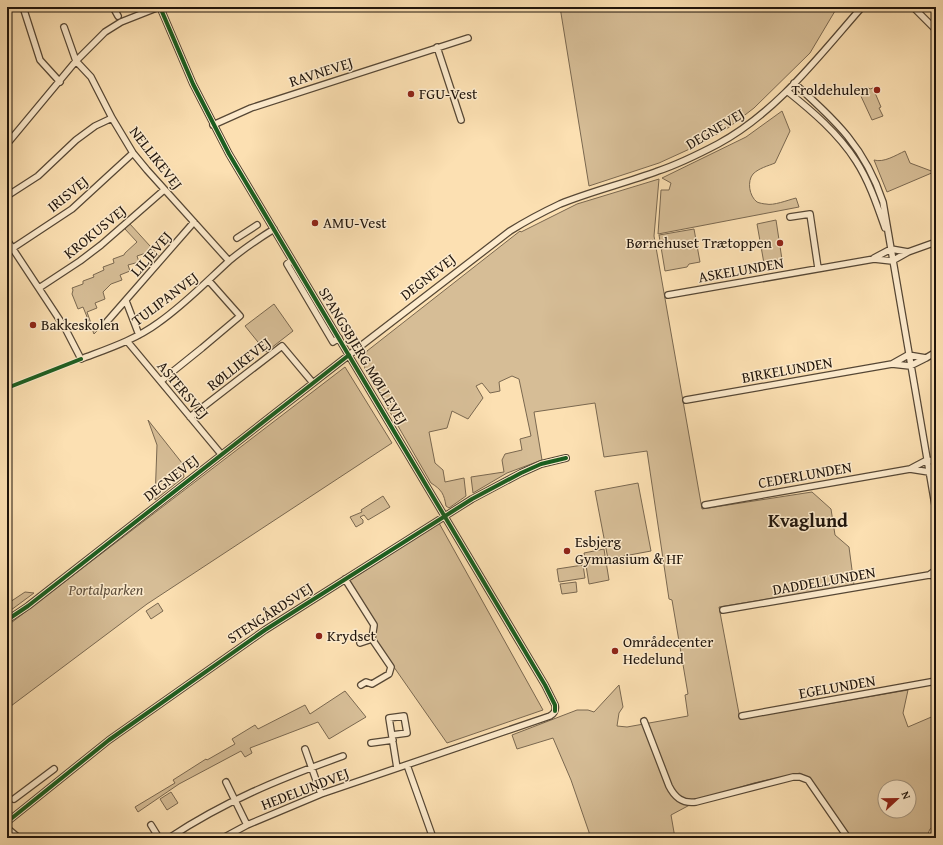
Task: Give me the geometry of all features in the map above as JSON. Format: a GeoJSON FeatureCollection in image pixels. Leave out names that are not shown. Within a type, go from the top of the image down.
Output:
{"type":"FeatureCollection","features":[{"type":"Feature","properties":{"kind":"street"},"geometry":{"type":"LineString","coordinates":[[23,7],[40,60],[60,82]]}},
{"type":"Feature","properties":{"kind":"street"},"geometry":{"type":"LineString","coordinates":[[113,7],[118,16]]}},
{"type":"Feature","properties":{"kind":"street"},"geometry":{"type":"LineString","coordinates":[[8,140],[60,82],[76,61],[105,32],[121,22],[159,7]]}},
{"type":"Feature","properties":{"kind":"street","name":"SPANGSBJERG MØLLEVEJ"},"geometry":{"type":"LineString","coordinates":[[159,7],[213,125],[292,260],[287,264],[333,342],[339,338],[349,354],[545,685],[555,705],[555,711]]}},
{"type":"Feature","properties":{"kind":"street","name":"DEGNEVEJ"},"geometry":{"type":"LineString","coordinates":[[7,620],[28,606],[349,354],[510,231],[533,217],[560,204],[660,171],[686,160],[719,144],[760,115],[787,91],[862,7]]}},
{"type":"Feature","properties":{"kind":"street"},"geometry":{"type":"LineString","coordinates":[[913,7],[935,29]]}},
{"type":"Feature","properties":{"kind":"street"},"geometry":{"type":"LineString","coordinates":[[64,27],[76,61]]}},
{"type":"Feature","properties":{"kind":"street","name":"RAVNEVEJ"},"geometry":{"type":"LineString","coordinates":[[213,125],[251,108],[468,38]]}},
{"type":"Feature","properties":{"kind":"street"},"geometry":{"type":"LineString","coordinates":[[437,48],[461,120]]}},
{"type":"Feature","properties":{"kind":"street","name":"NELLIKEVEJ"},"geometry":{"type":"LineString","coordinates":[[76,61],[91,77],[112,118],[134,153],[164,190],[229,261]]}},
{"type":"Feature","properties":{"kind":"street"},"geometry":{"type":"LineString","coordinates":[[794,83],[834,120],[859,151],[872,173],[883,202],[889,242]]}},
{"type":"Feature","properties":{"kind":"street"},"geometry":{"type":"LineString","coordinates":[[787,91],[835,134],[856,161],[873,196],[891,249],[936,511]]}},
{"type":"Feature","properties":{"kind":"street"},"geometry":{"type":"LineString","coordinates":[[7,196],[38,176],[76,140],[95,126],[112,118]]}},
{"type":"Feature","properties":{"kind":"street","name":"IRISVEJ"},"geometry":{"type":"LineString","coordinates":[[13,248],[72,209],[134,153]]}},
{"type":"Feature","properties":{"kind":"street","name":"KROKUSVEJ"},"geometry":{"type":"LineString","coordinates":[[39,288],[101,245],[164,190]]}},
{"type":"Feature","properties":{"kind":"street"},"geometry":{"type":"LineString","coordinates":[[790,217],[810,214],[818,268]]}},
{"type":"Feature","properties":{"kind":"street","name":"LILJEVEJ"},"geometry":{"type":"LineString","coordinates":[[104,325],[194,222]]}},
{"type":"Feature","properties":{"kind":"street"},"geometry":{"type":"LineString","coordinates":[[238,238],[257,225]]}},
{"type":"Feature","properties":{"kind":"street","name":"TULIPANVEJ"},"geometry":{"type":"LineString","coordinates":[[7,240],[68,334],[81,359],[127,341],[158,324],[209,281],[229,261],[251,244],[274,230]]}},
{"type":"Feature","properties":{"kind":"street"},"geometry":{"type":"LineString","coordinates":[[244,234],[251,244]]}},
{"type":"Feature","properties":{"kind":"street"},"geometry":{"type":"LineString","coordinates":[[892,261],[908,252],[936,242]]}},
{"type":"Feature","properties":{"kind":"street"},"geometry":{"type":"LineString","coordinates":[[891,249],[908,252]]}},
{"type":"Feature","properties":{"kind":"street","name":"ASKELUNDEN"},"geometry":{"type":"LineString","coordinates":[[668,295],[874,258],[891,249]]}},
{"type":"Feature","properties":{"kind":"street","name":"ASKELUNDEN"},"geometry":{"type":"LineString","coordinates":[[874,258],[892,261]]}},
{"type":"Feature","properties":{"kind":"street"},"geometry":{"type":"LineString","coordinates":[[161,381],[240,316],[209,281]]}},
{"type":"Feature","properties":{"kind":"street"},"geometry":{"type":"LineString","coordinates":[[126,301],[139,335]]}},
{"type":"Feature","properties":{"kind":"street","name":"ASTERSVEJ"},"geometry":{"type":"LineString","coordinates":[[127,341],[221,454]]}},
{"type":"Feature","properties":{"kind":"street","name":"RØLLIKEVEJ"},"geometry":{"type":"LineString","coordinates":[[190,416],[282,346],[313,383]]}},
{"type":"Feature","properties":{"kind":"street"},"geometry":{"type":"LineString","coordinates":[[910,366],[936,352]]}},
{"type":"Feature","properties":{"kind":"street"},"geometry":{"type":"LineString","coordinates":[[908,355],[926,358]]}},
{"type":"Feature","properties":{"kind":"street","name":"BIRKELUNDEN"},"geometry":{"type":"LineString","coordinates":[[892,364],[908,355]]}},
{"type":"Feature","properties":{"kind":"street","name":"BIRKELUNDEN"},"geometry":{"type":"LineString","coordinates":[[686,400],[892,364],[910,366]]}},
{"type":"Feature","properties":{"kind":"street","name":"STENGÅRDSVEJ"},"geometry":{"type":"LineString","coordinates":[[7,822],[109,740],[241,646],[444,516],[505,480],[541,464],[566,458]]}},
{"type":"Feature","properties":{"kind":"street"},"geometry":{"type":"LineString","coordinates":[[927,460],[936,461]]}},
{"type":"Feature","properties":{"kind":"street","name":"CEDERLUNDEN"},"geometry":{"type":"LineString","coordinates":[[705,505],[910,469],[927,460]]}},
{"type":"Feature","properties":{"kind":"street"},"geometry":{"type":"LineString","coordinates":[[929,472],[936,468]]}},
{"type":"Feature","properties":{"kind":"street","name":"CEDERLUNDEN"},"geometry":{"type":"LineString","coordinates":[[910,469],[929,472]]}},
{"type":"Feature","properties":{"kind":"street","name":"DADDELLUNDEN"},"geometry":{"type":"LineString","coordinates":[[929,575],[936,570]]}},
{"type":"Feature","properties":{"kind":"street","name":"DADDELLUNDEN"},"geometry":{"type":"LineString","coordinates":[[723,610],[929,575],[936,576]]}},
{"type":"Feature","properties":{"kind":"street"},"geometry":{"type":"LineString","coordinates":[[345,579],[374,626],[372,639],[391,667],[389,674],[372,684],[366,682],[361,685]]}},
{"type":"Feature","properties":{"kind":"street"},"geometry":{"type":"LineString","coordinates":[[360,644],[372,639]]}},
{"type":"Feature","properties":{"kind":"street","name":"EGELUNDEN"},"geometry":{"type":"LineString","coordinates":[[742,716],[936,681]]}},
{"type":"Feature","properties":{"kind":"street","name":"HEDELUNDVEJ"},"geometry":{"type":"LineString","coordinates":[[223,838],[247,825],[322,794],[550,716],[555,711]]}},
{"type":"Feature","properties":{"kind":"street"},"geometry":{"type":"LineString","coordinates":[[644,721],[669,786],[675,796],[679,799],[690,803],[696,802],[792,777],[800,777],[808,780],[848,838]]}},
{"type":"Feature","properties":{"kind":"street"},"geometry":{"type":"LineString","coordinates":[[371,743],[392,737],[398,768]]}},
{"type":"Feature","properties":{"kind":"street"},"geometry":{"type":"LineString","coordinates":[[305,750],[322,794]]}},
{"type":"Feature","properties":{"kind":"street"},"geometry":{"type":"LineString","coordinates":[[169,838],[197,819],[235,799],[276,781],[343,756]]}},
{"type":"Feature","properties":{"kind":"street"},"geometry":{"type":"LineString","coordinates":[[407,765],[433,838]]}},
{"type":"Feature","properties":{"kind":"street"},"geometry":{"type":"LineString","coordinates":[[14,799],[54,769]]}},
{"type":"Feature","properties":{"kind":"street"},"geometry":{"type":"LineString","coordinates":[[226,782],[247,825]]}},
{"type":"Feature","properties":{"kind":"street"},"geometry":{"type":"LineString","coordinates":[[151,825],[159,838]]}},
{"type":"Feature","properties":{"kind":"street"},"geometry":{"type":"LineString","coordinates":[[7,828],[19,838]]}},
{"type":"Feature","properties":{"kind":"green space"},"geometry":{"type":"Polygon","coordinates":[[[560,7],[835,7],[835,11],[810,53],[754,108],[728,128],[694,147],[659,163],[589,186],[560,7]]]}},
{"type":"Feature","properties":{"kind":"green space"},"geometry":{"type":"Polygon","coordinates":[[[873,88],[883,116],[872,120],[859,92],[873,88]]]}},
{"type":"Feature","properties":{"kind":"green space"},"geometry":{"type":"Polygon","coordinates":[[[782,111],[790,131],[775,163],[753,174],[750,180],[750,188],[752,196],[758,202],[773,204],[796,198],[799,207],[658,234],[661,190],[669,190],[671,183],[662,178],[746,137],[782,111]]]}},
{"type":"Feature","properties":{"kind":"green space"},"geometry":{"type":"Polygon","coordinates":[[[905,151],[910,163],[934,172],[887,192],[874,160],[886,160],[905,151]]]}},
{"type":"Feature","properties":{"kind":"green space"},"geometry":{"type":"Polygon","coordinates":[[[659,179],[654,236],[702,509],[812,492],[831,509],[835,535],[849,547],[854,585],[719,607],[740,719],[908,690],[903,713],[908,727],[936,715],[936,826],[930,829],[926,838],[850,838],[809,780],[800,773],[754,783],[699,800],[671,815],[675,838],[591,838],[571,780],[553,738],[517,749],[512,735],[577,710],[588,710],[594,712],[619,685],[623,707],[619,713],[617,726],[627,727],[688,716],[685,695],[688,694],[672,600],[669,599],[647,451],[604,457],[595,403],[534,412],[542,460],[507,473],[473,493],[471,477],[504,472],[502,460],[505,454],[522,450],[520,439],[531,436],[519,379],[512,376],[499,382],[500,391],[490,393],[482,383],[476,386],[483,398],[468,419],[452,411],[447,428],[429,432],[435,463],[443,470],[445,482],[464,478],[466,496],[449,508],[446,506],[442,493],[431,483],[365,369],[363,359],[367,351],[520,231],[521,232],[577,204],[659,179]]]}},
{"type":"Feature","properties":{"kind":"green space"},"geometry":{"type":"Polygon","coordinates":[[[776,220],[783,266],[765,269],[757,224],[776,220]]]}},
{"type":"Feature","properties":{"kind":"green space"},"geometry":{"type":"Polygon","coordinates":[[[130,224],[160,257],[153,264],[149,252],[137,256],[139,262],[128,265],[130,271],[120,275],[122,280],[111,284],[103,292],[105,299],[95,303],[97,308],[87,312],[93,329],[96,330],[101,325],[102,326],[94,334],[83,307],[78,309],[72,294],[72,288],[83,284],[83,281],[94,277],[93,275],[104,270],[103,267],[114,263],[113,259],[124,255],[137,242],[125,229],[130,224]]]}},
{"type":"Feature","properties":{"kind":"green space"},"geometry":{"type":"Polygon","coordinates":[[[694,229],[700,262],[689,264],[687,267],[665,271],[659,235],[694,229]]]}},
{"type":"Feature","properties":{"kind":"green space"},"geometry":{"type":"Polygon","coordinates":[[[274,304],[293,331],[266,352],[245,326],[274,304]]]}},
{"type":"Feature","properties":{"kind":"green space","name":"Portalparken"},"geometry":{"type":"Polygon","coordinates":[[[345,367],[392,443],[147,604],[7,709],[7,626],[345,367]]]}},
{"type":"Feature","properties":{"kind":"green space"},"geometry":{"type":"Polygon","coordinates":[[[148,420],[182,463],[184,477],[155,500],[157,445],[148,420]]]}},
{"type":"Feature","properties":{"kind":"green space"},"geometry":{"type":"Polygon","coordinates":[[[638,483],[651,551],[608,559],[595,491],[638,483]]]}},
{"type":"Feature","properties":{"kind":"green space"},"geometry":{"type":"Polygon","coordinates":[[[383,496],[390,507],[368,520],[364,515],[360,517],[363,520],[363,523],[356,527],[350,517],[362,512],[361,510],[383,496]]]}},
{"type":"Feature","properties":{"kind":"green space"},"geometry":{"type":"Polygon","coordinates":[[[439,523],[543,710],[447,743],[375,640],[377,626],[349,581],[439,523]]]}},
{"type":"Feature","properties":{"kind":"green space"},"geometry":{"type":"Polygon","coordinates":[[[604,549],[609,580],[589,584],[584,553],[604,549]]]}},
{"type":"Feature","properties":{"kind":"green space"},"geometry":{"type":"Polygon","coordinates":[[[583,565],[585,578],[559,582],[557,569],[583,565]]]}},
{"type":"Feature","properties":{"kind":"green space"},"geometry":{"type":"Polygon","coordinates":[[[576,582],[577,592],[562,594],[560,584],[576,582]]]}},
{"type":"Feature","properties":{"kind":"green space"},"geometry":{"type":"Polygon","coordinates":[[[25,592],[34,593],[7,613],[7,604],[25,592]]]}},
{"type":"Feature","properties":{"kind":"green space"},"geometry":{"type":"Polygon","coordinates":[[[158,603],[163,611],[151,619],[146,611],[158,603]]]}},
{"type":"Feature","properties":{"kind":"green space"},"geometry":{"type":"Polygon","coordinates":[[[345,691],[366,717],[329,739],[318,722],[250,748],[252,753],[245,757],[241,751],[179,784],[138,812],[135,807],[175,783],[173,780],[206,759],[207,760],[235,744],[232,739],[255,725],[258,729],[305,705],[310,714],[345,691]]]}},
{"type":"Feature","properties":{"kind":"green space"},"geometry":{"type":"Polygon","coordinates":[[[171,792],[178,803],[167,810],[160,799],[171,792]]]}},
{"type":"Feature","properties":{"kind":"cycle path"},"geometry":{"type":"LineString","coordinates":[[160,7],[193,84],[229,154],[545,685],[555,705],[555,711]]}},
{"type":"Feature","properties":{"kind":"cycle path"},"geometry":{"type":"LineString","coordinates":[[7,620],[28,606],[349,355]]}},
{"type":"Feature","properties":{"kind":"cycle path"},"geometry":{"type":"LineString","coordinates":[[7,388],[81,359]]}},
{"type":"Feature","properties":{"kind":"cycle path"},"geometry":{"type":"LineString","coordinates":[[7,822],[109,740],[265,630],[472,499],[541,464],[566,458]]}},
{"type":"Feature","properties":{"kind":"place","name":"Troldehulen"},"geometry":{"type":"Point","coordinates":[877,90]}},
{"type":"Feature","properties":{"kind":"place","name":"FGU-Vest"},"geometry":{"type":"Point","coordinates":[411,94]}},
{"type":"Feature","properties":{"kind":"place","name":"AMU-Vest"},"geometry":{"type":"Point","coordinates":[315,223]}},
{"type":"Feature","properties":{"kind":"place","name":"Børnehuset Trætoppen"},"geometry":{"type":"Point","coordinates":[780,243]}},
{"type":"Feature","properties":{"kind":"place","name":"Bakkeskolen"},"geometry":{"type":"Point","coordinates":[33,325]}},
{"type":"Feature","properties":{"kind":"place","name":"Esbjerg Gymnasium & HF"},"geometry":{"type":"Point","coordinates":[567,551]}},
{"type":"Feature","properties":{"kind":"place","name":"Krydset"},"geometry":{"type":"Point","coordinates":[319,636]}},
{"type":"Feature","properties":{"kind":"place","name":"Områdecenter Hedelund"},"geometry":{"type":"Point","coordinates":[615,651]}},
{"type":"Feature","properties":{"kind":"district","name":"Kvaglund"},"geometry":{"type":"Point","coordinates":[808,520]}}]}
